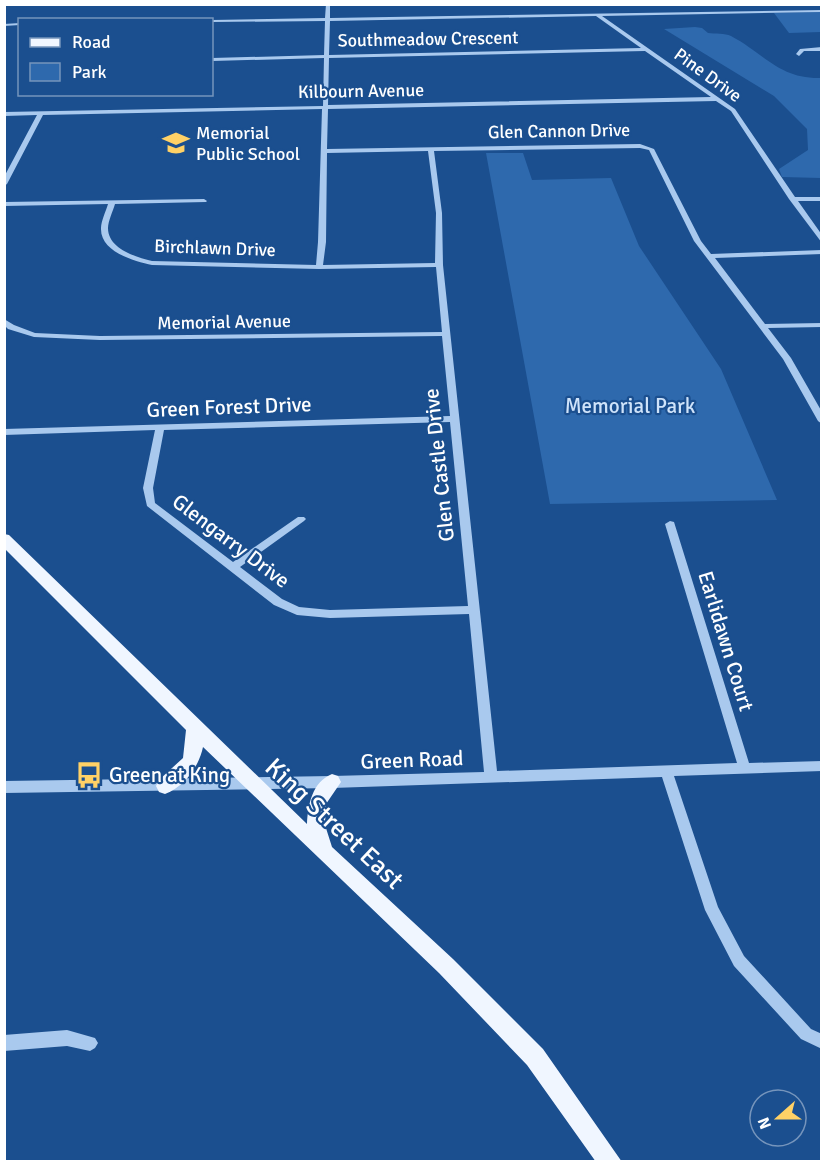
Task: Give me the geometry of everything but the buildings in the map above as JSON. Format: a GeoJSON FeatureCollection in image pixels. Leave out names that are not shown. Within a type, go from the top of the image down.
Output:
{"type":"FeatureCollection","features":[{"type":"Feature","properties":{"kind":"main road","name":"King Street East"},"geometry":{"type":"LineString","coordinates":[[4,539],[251,784],[446,966],[535,1057],[610,1161]]}},
{"type":"Feature","properties":{"kind":"main road"},"geometry":{"type":"LineString","coordinates":[[165,786],[190,765],[195,748],[194,728]]}},
{"type":"Feature","properties":{"kind":"main road"},"geometry":{"type":"LineString","coordinates":[[324,851],[316,825],[317,802],[332,782]]}},
{"type":"Feature","properties":{"kind":"street"},"geometry":{"type":"LineString","coordinates":[[319,267],[328,4]]}},
{"type":"Feature","properties":{"kind":"street"},"geometry":{"type":"LineString","coordinates":[[543,4],[549,15]]}},
{"type":"Feature","properties":{"kind":"street"},"geometry":{"type":"LineString","coordinates":[[213,21],[822,11]]}},
{"type":"Feature","properties":{"kind":"street","name":"Pine Drive"},"geometry":{"type":"LineString","coordinates":[[596,14],[737,114],[822,242]]}},
{"type":"Feature","properties":{"kind":"street","name":"Southmeadow Crescent"},"geometry":{"type":"LineString","coordinates":[[213,59],[646,49]]}},
{"type":"Feature","properties":{"kind":"street"},"geometry":{"type":"LineString","coordinates":[[800,54],[802,50],[822,50]]}},
{"type":"Feature","properties":{"kind":"street","name":"Kilbourn Avenue"},"geometry":{"type":"LineString","coordinates":[[4,114],[718,99]]}},
{"type":"Feature","properties":{"kind":"street"},"geometry":{"type":"LineString","coordinates":[[4,184],[41,113]]}},
{"type":"Feature","properties":{"kind":"street","name":"Glen Cannon Drive"},"geometry":{"type":"LineString","coordinates":[[324,151],[640,146],[651,149],[698,241],[787,358],[822,421]]}},
{"type":"Feature","properties":{"kind":"street","name":"Glen Castle Drive"},"geometry":{"type":"LineString","coordinates":[[431,149],[439,213],[439,265],[491,777]]}},
{"type":"Feature","properties":{"kind":"street"},"geometry":{"type":"LineString","coordinates":[[792,199],[822,199]]}},
{"type":"Feature","properties":{"kind":"street"},"geometry":{"type":"LineString","coordinates":[[4,204],[204,201]]}},
{"type":"Feature","properties":{"kind":"street","name":"Birchlawn Drive"},"geometry":{"type":"LineString","coordinates":[[112,203],[104,227],[106,240],[119,252],[139,260],[172,265],[319,267],[439,265]]}},
{"type":"Feature","properties":{"kind":"street"},"geometry":{"type":"LineString","coordinates":[[710,256],[822,252]]}},
{"type":"Feature","properties":{"kind":"street","name":"Memorial Avenue"},"geometry":{"type":"LineString","coordinates":[[4,321],[11,327],[34,335],[100,338],[446,334]]}},
{"type":"Feature","properties":{"kind":"street"},"geometry":{"type":"LineString","coordinates":[[764,327],[822,325]]}},
{"type":"Feature","properties":{"kind":"street","name":"Green Forest Drive"},"geometry":{"type":"LineString","coordinates":[[4,432],[454,418]]}},
{"type":"Feature","properties":{"kind":"street","name":"Glengarry Drive"},"geometry":{"type":"LineString","coordinates":[[160,428],[147,499],[278,602],[307,613],[474,610]]}},
{"type":"Feature","properties":{"kind":"street"},"geometry":{"type":"LineString","coordinates":[[232,568],[301,519]]}},
{"type":"Feature","properties":{"kind":"street","name":"Earlidawn Court"},"geometry":{"type":"LineString","coordinates":[[670,524],[746,769]]}},
{"type":"Feature","properties":{"kind":"street","name":"Green Road"},"geometry":{"type":"LineString","coordinates":[[4,787],[332,782],[667,773],[822,766]]}},
{"type":"Feature","properties":{"kind":"street"},"geometry":{"type":"LineString","coordinates":[[667,773],[712,910],[739,962],[806,1034],[822,1042]]}},
{"type":"Feature","properties":{"kind":"street"},"geometry":{"type":"LineString","coordinates":[[4,1043],[67,1038],[90,1043]]}},
{"type":"Feature","properties":{"kind":"green space"},"geometry":{"type":"Polygon","coordinates":[[[821,12],[821,32],[789,33],[774,13],[821,12]]]}},
{"type":"Feature","properties":{"kind":"green space"},"geometry":{"type":"Polygon","coordinates":[[[702,28],[708,33],[731,36],[783,70],[806,77],[821,78],[821,178],[782,177],[779,169],[808,150],[807,129],[774,96],[664,29],[702,28]]]}},
{"type":"Feature","properties":{"kind":"green space","name":"Memorial Park"},"geometry":{"type":"Polygon","coordinates":[[[486,153],[523,153],[532,180],[611,178],[639,246],[721,369],[777,500],[550,504],[486,153]]]}},
{"type":"Feature","properties":{"kind":"place","name":"Memorial Public School"},"geometry":{"type":"Point","coordinates":[176,143]}},
{"type":"Feature","properties":{"kind":"place","name":"Green at King"},"geometry":{"type":"Point","coordinates":[89,775]}}]}
